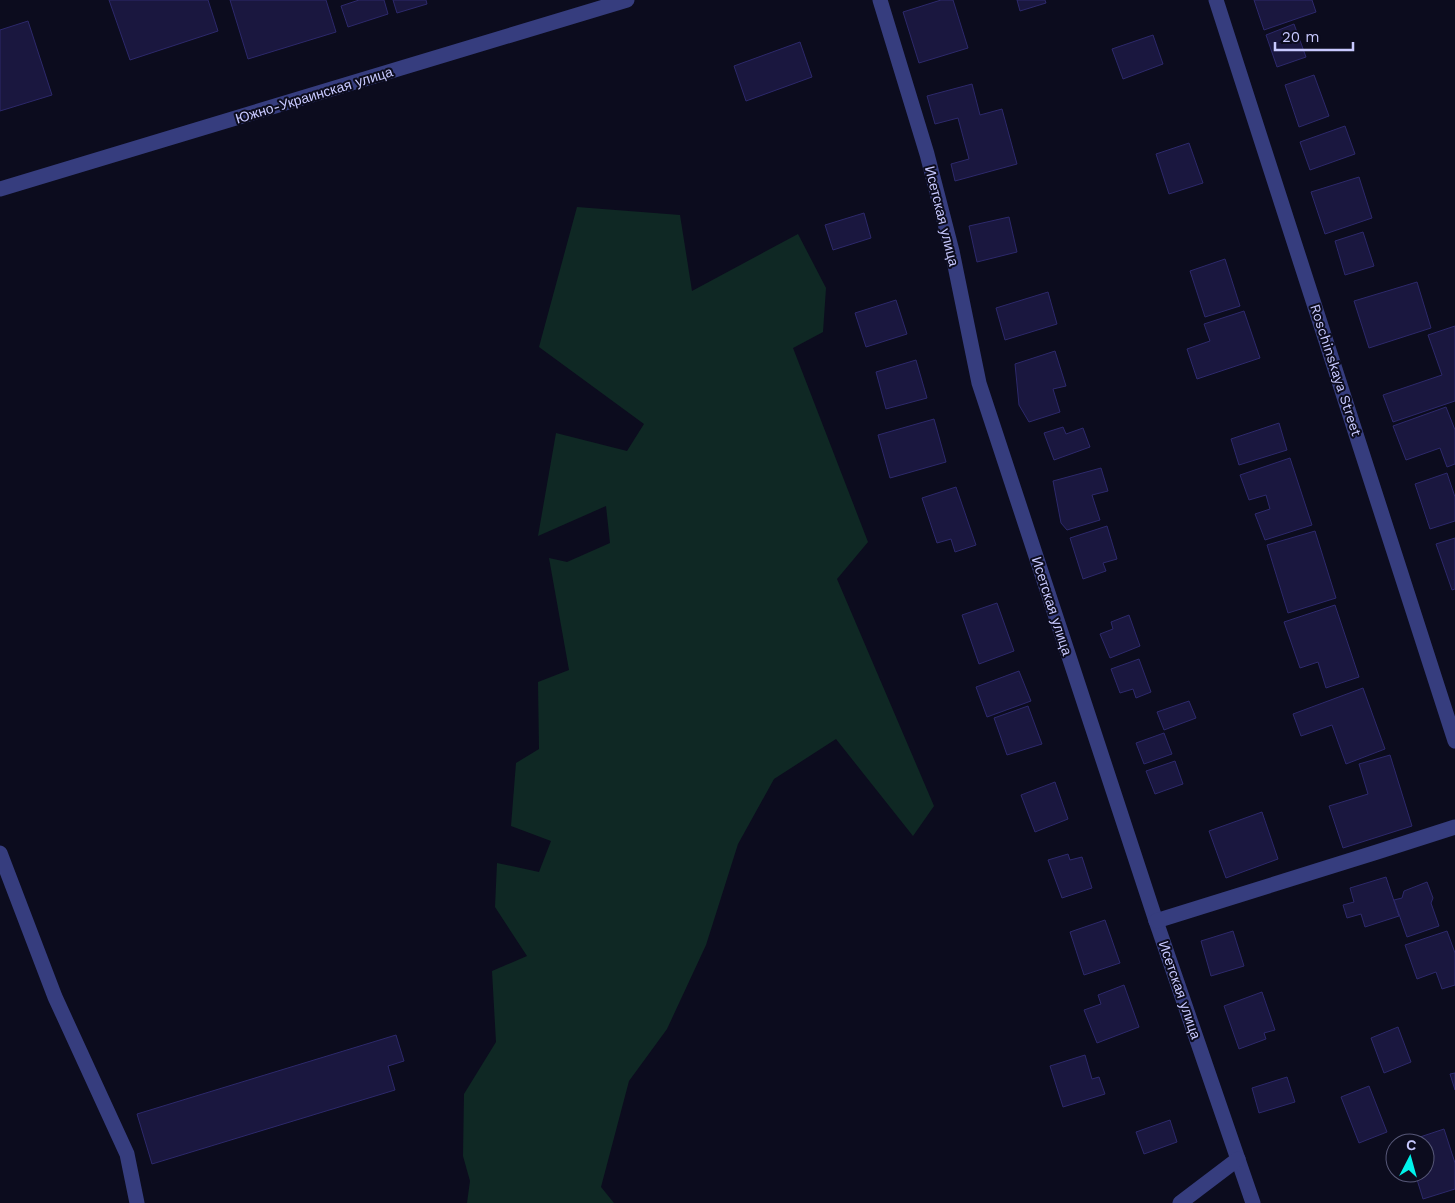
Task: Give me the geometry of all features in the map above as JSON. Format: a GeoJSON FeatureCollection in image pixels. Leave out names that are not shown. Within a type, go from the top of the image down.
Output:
{"type":"FeatureCollection","features":[{"type":"Feature","properties":{"kind":"street","name":"Южно-Украинская улица"},"geometry":{"type":"LineString","coordinates":[[0,190],[627,0]]}},
{"type":"Feature","properties":{"kind":"street","name":"Исетская улица"},"geometry":{"type":"LineString","coordinates":[[880,0],[927,154],[952,251],[979,383],[1156,921],[1253,1203]]}},
{"type":"Feature","properties":{"kind":"street","name":"Roschinskaya Street"},"geometry":{"type":"LineString","coordinates":[[1216,0],[1455,741]]}},
{"type":"Feature","properties":{"kind":"street"},"geometry":{"type":"LineString","coordinates":[[1156,921],[1455,827]]}},
{"type":"Feature","properties":{"kind":"street"},"geometry":{"type":"LineString","coordinates":[[0,853],[55,997],[127,1154],[138,1203]]}},
{"type":"Feature","properties":{"kind":"street"},"geometry":{"type":"LineString","coordinates":[[1180,1203],[1238,1159]]}},
{"type":"Feature","properties":{"kind":"green space"},"geometry":{"type":"Polygon","coordinates":[[[577,207],[680,215],[692,291],[798,234],[826,288],[823,332],[793,348],[868,542],[837,579],[934,806],[913,836],[836,739],[774,779],[738,844],[706,945],[667,1029],[629,1081],[601,1187],[614,1203],[467,1203],[470,1181],[463,1156],[464,1094],[496,1042],[492,971],[527,956],[495,907],[497,863],[539,872],[551,841],[511,826],[516,763],[539,749],[538,682],[569,670],[549,558],[567,562],[610,543],[606,506],[538,536],[556,433],[627,451],[644,424],[539,347],[577,207]]]}},
{"type":"Feature","properties":{"kind":"building"},"geometry":{"type":"Polygon","coordinates":[[[109,0],[208,0],[218,31],[130,60],[109,0]]]}},
{"type":"Feature","properties":{"kind":"building"},"geometry":{"type":"Polygon","coordinates":[[[230,0],[326,0],[336,32],[248,59],[230,0]]]}},
{"type":"Feature","properties":{"kind":"building"},"geometry":{"type":"Polygon","coordinates":[[[359,0],[384,0],[388,14],[348,27],[341,6],[359,0]]]}},
{"type":"Feature","properties":{"kind":"building"},"geometry":{"type":"Polygon","coordinates":[[[393,0],[426,0],[427,4],[397,13],[393,0]]]}},
{"type":"Feature","properties":{"kind":"building"},"geometry":{"type":"Polygon","coordinates":[[[941,0],[953,0],[968,48],[919,63],[903,12],[941,0]]]}},
{"type":"Feature","properties":{"kind":"building"},"geometry":{"type":"Polygon","coordinates":[[[1017,0],[1045,0],[1046,3],[1020,11],[1017,0]]]}},
{"type":"Feature","properties":{"kind":"building"},"geometry":{"type":"Polygon","coordinates":[[[1254,0],[1312,0],[1316,12],[1264,30],[1254,0]]]}},
{"type":"Feature","properties":{"kind":"building"},"geometry":{"type":"Polygon","coordinates":[[[28,21],[52,95],[0,111],[0,30],[28,21]]]}},
{"type":"Feature","properties":{"kind":"building"},"geometry":{"type":"Polygon","coordinates":[[[1294,24],[1306,57],[1277,67],[1266,35],[1294,24]]]}},
{"type":"Feature","properties":{"kind":"building"},"geometry":{"type":"Polygon","coordinates":[[[1153,35],[1163,64],[1123,79],[1112,49],[1153,35]]]}},
{"type":"Feature","properties":{"kind":"building"},"geometry":{"type":"Polygon","coordinates":[[[800,42],[812,77],[746,101],[734,66],[800,42]]]}},
{"type":"Feature","properties":{"kind":"building"},"geometry":{"type":"Polygon","coordinates":[[[1314,75],[1329,116],[1299,127],[1285,85],[1314,75]]]}},
{"type":"Feature","properties":{"kind":"building"},"geometry":{"type":"Polygon","coordinates":[[[972,84],[980,115],[1002,109],[1017,164],[955,181],[951,164],[969,159],[958,118],[935,124],[927,96],[972,84]]]}},
{"type":"Feature","properties":{"kind":"building"},"geometry":{"type":"Polygon","coordinates":[[[1345,126],[1355,154],[1310,170],[1300,142],[1345,126]]]}},
{"type":"Feature","properties":{"kind":"building"},"geometry":{"type":"Polygon","coordinates":[[[1189,143],[1203,183],[1169,194],[1156,154],[1189,143]]]}},
{"type":"Feature","properties":{"kind":"building"},"geometry":{"type":"Polygon","coordinates":[[[1359,177],[1372,218],[1325,234],[1311,192],[1359,177]]]}},
{"type":"Feature","properties":{"kind":"building"},"geometry":{"type":"Polygon","coordinates":[[[864,213],[871,238],[833,250],[825,225],[864,213]]]}},
{"type":"Feature","properties":{"kind":"building"},"geometry":{"type":"Polygon","coordinates":[[[1009,217],[1017,252],[977,262],[969,226],[1009,217]]]}},
{"type":"Feature","properties":{"kind":"building"},"geometry":{"type":"Polygon","coordinates":[[[1363,232],[1374,266],[1345,275],[1335,241],[1363,232]]]}},
{"type":"Feature","properties":{"kind":"building"},"geometry":{"type":"Polygon","coordinates":[[[1225,259],[1240,306],[1205,317],[1190,271],[1225,259]]]}},
{"type":"Feature","properties":{"kind":"building"},"geometry":{"type":"Polygon","coordinates":[[[1417,282],[1431,328],[1369,348],[1354,301],[1417,282]]]}},
{"type":"Feature","properties":{"kind":"building"},"geometry":{"type":"Polygon","coordinates":[[[1048,292],[1057,324],[1005,340],[996,308],[1048,292]]]}},
{"type":"Feature","properties":{"kind":"building"},"geometry":{"type":"Polygon","coordinates":[[[896,300],[907,334],[866,347],[855,313],[896,300]]]}},
{"type":"Feature","properties":{"kind":"building"},"geometry":{"type":"Polygon","coordinates":[[[1244,311],[1260,358],[1197,379],[1187,349],[1210,341],[1204,324],[1244,311]]]}},
{"type":"Feature","properties":{"kind":"building"},"geometry":{"type":"Polygon","coordinates":[[[1455,326],[1455,401],[1393,422],[1383,395],[1442,375],[1428,335],[1455,326]]]}},
{"type":"Feature","properties":{"kind":"building"},"geometry":{"type":"Polygon","coordinates":[[[1055,351],[1066,386],[1053,389],[1060,412],[1029,422],[1019,405],[1015,364],[1055,351]]]}},
{"type":"Feature","properties":{"kind":"building"},"geometry":{"type":"Polygon","coordinates":[[[916,360],[927,398],[886,409],[876,372],[916,360]]]}},
{"type":"Feature","properties":{"kind":"building"},"geometry":{"type":"Polygon","coordinates":[[[1446,407],[1455,430],[1455,464],[1447,467],[1440,448],[1406,460],[1393,426],[1446,407]]]}},
{"type":"Feature","properties":{"kind":"building"},"geometry":{"type":"Polygon","coordinates":[[[934,419],[946,462],[890,478],[878,435],[934,419]]]}},
{"type":"Feature","properties":{"kind":"building"},"geometry":{"type":"Polygon","coordinates":[[[1279,423],[1287,450],[1239,465],[1231,439],[1279,423]]]}},
{"type":"Feature","properties":{"kind":"building"},"geometry":{"type":"Polygon","coordinates":[[[1063,427],[1066,434],[1083,428],[1090,447],[1054,460],[1044,433],[1063,427]]]}},
{"type":"Feature","properties":{"kind":"building"},"geometry":{"type":"Polygon","coordinates":[[[1290,458],[1312,525],[1265,540],[1255,514],[1270,509],[1266,495],[1249,500],[1240,475],[1290,458]]]}},
{"type":"Feature","properties":{"kind":"building"},"geometry":{"type":"Polygon","coordinates":[[[1101,468],[1108,491],[1092,495],[1100,520],[1067,530],[1061,523],[1053,481],[1101,468]]]}},
{"type":"Feature","properties":{"kind":"building"},"geometry":{"type":"Polygon","coordinates":[[[1447,473],[1455,497],[1455,521],[1430,529],[1415,484],[1447,473]]]}},
{"type":"Feature","properties":{"kind":"building"},"geometry":{"type":"Polygon","coordinates":[[[956,487],[976,545],[955,552],[951,539],[937,543],[922,498],[956,487]]]}},
{"type":"Feature","properties":{"kind":"building"},"geometry":{"type":"Polygon","coordinates":[[[1107,526],[1117,559],[1103,563],[1106,571],[1083,579],[1070,538],[1107,526]]]}},
{"type":"Feature","properties":{"kind":"building"},"geometry":{"type":"Polygon","coordinates":[[[1315,531],[1336,598],[1288,613],[1267,545],[1315,531]]]}},
{"type":"Feature","properties":{"kind":"building"},"geometry":{"type":"Polygon","coordinates":[[[1455,538],[1455,589],[1452,590],[1436,544],[1455,538]]]}},
{"type":"Feature","properties":{"kind":"building"},"geometry":{"type":"Polygon","coordinates":[[[997,603],[1014,651],[979,664],[962,615],[997,603]]]}},
{"type":"Feature","properties":{"kind":"building"},"geometry":{"type":"Polygon","coordinates":[[[1335,605],[1359,677],[1326,688],[1318,662],[1300,668],[1284,622],[1335,605]]]}},
{"type":"Feature","properties":{"kind":"building"},"geometry":{"type":"Polygon","coordinates":[[[1129,615],[1140,646],[1110,658],[1100,634],[1113,629],[1111,622],[1129,615]]]}},
{"type":"Feature","properties":{"kind":"building"},"geometry":{"type":"Polygon","coordinates":[[[1139,659],[1151,692],[1136,698],[1133,689],[1120,693],[1111,669],[1139,659]]]}},
{"type":"Feature","properties":{"kind":"building"},"geometry":{"type":"Polygon","coordinates":[[[1019,671],[1031,701],[987,717],[976,687],[1019,671]]]}},
{"type":"Feature","properties":{"kind":"building"},"geometry":{"type":"Polygon","coordinates":[[[1363,688],[1385,749],[1346,764],[1332,725],[1301,736],[1293,714],[1363,688]]]}},
{"type":"Feature","properties":{"kind":"building"},"geometry":{"type":"Polygon","coordinates":[[[1189,701],[1196,718],[1164,730],[1157,712],[1189,701]]]}},
{"type":"Feature","properties":{"kind":"building"},"geometry":{"type":"Polygon","coordinates":[[[1028,706],[1042,744],[1007,755],[994,718],[1028,706]]]}},
{"type":"Feature","properties":{"kind":"building"},"geometry":{"type":"Polygon","coordinates":[[[1164,733],[1172,754],[1144,764],[1136,743],[1164,733]]]}},
{"type":"Feature","properties":{"kind":"building"},"geometry":{"type":"Polygon","coordinates":[[[1390,755],[1412,826],[1343,848],[1329,806],[1368,794],[1359,764],[1390,755]]]}},
{"type":"Feature","properties":{"kind":"building"},"geometry":{"type":"Polygon","coordinates":[[[1175,761],[1183,784],[1155,794],[1146,771],[1175,761]]]}},
{"type":"Feature","properties":{"kind":"building"},"geometry":{"type":"Polygon","coordinates":[[[1055,782],[1068,819],[1035,832],[1021,795],[1055,782]]]}},
{"type":"Feature","properties":{"kind":"building"},"geometry":{"type":"Polygon","coordinates":[[[1262,812],[1278,859],[1226,878],[1209,831],[1262,812]]]}},
{"type":"Feature","properties":{"kind":"building"},"geometry":{"type":"Polygon","coordinates":[[[1068,854],[1070,860],[1082,857],[1092,888],[1062,898],[1048,860],[1068,854]]]}},
{"type":"Feature","properties":{"kind":"building"},"geometry":{"type":"Polygon","coordinates":[[[1386,877],[1399,916],[1365,927],[1361,914],[1347,918],[1343,905],[1354,902],[1350,888],[1386,877]]]}},
{"type":"Feature","properties":{"kind":"building"},"geometry":{"type":"Polygon","coordinates":[[[1427,882],[1433,898],[1431,903],[1439,926],[1407,937],[1394,900],[1402,898],[1404,891],[1427,882]]]}},
{"type":"Feature","properties":{"kind":"building"},"geometry":{"type":"Polygon","coordinates":[[[1105,920],[1120,963],[1084,975],[1070,932],[1105,920]]]}},
{"type":"Feature","properties":{"kind":"building"},"geometry":{"type":"Polygon","coordinates":[[[1233,931],[1244,966],[1211,976],[1201,941],[1233,931]]]}},
{"type":"Feature","properties":{"kind":"building"},"geometry":{"type":"Polygon","coordinates":[[[1447,931],[1455,953],[1455,985],[1442,989],[1436,972],[1417,979],[1405,945],[1447,931]]]}},
{"type":"Feature","properties":{"kind":"building"},"geometry":{"type":"Polygon","coordinates":[[[1124,985],[1139,1027],[1097,1043],[1084,1010],[1101,1004],[1098,995],[1124,985]]]}},
{"type":"Feature","properties":{"kind":"building"},"geometry":{"type":"Polygon","coordinates":[[[1262,992],[1275,1030],[1264,1033],[1266,1039],[1239,1049],[1224,1006],[1262,992]]]}},
{"type":"Feature","properties":{"kind":"building"},"geometry":{"type":"Polygon","coordinates":[[[1398,1027],[1411,1062],[1384,1073],[1371,1038],[1398,1027]]]}},
{"type":"Feature","properties":{"kind":"building"},"geometry":{"type":"Polygon","coordinates":[[[396,1035],[404,1061],[388,1066],[395,1090],[152,1164],[137,1114],[396,1035]]]}},
{"type":"Feature","properties":{"kind":"building"},"geometry":{"type":"Polygon","coordinates":[[[1085,1055],[1092,1079],[1099,1077],[1105,1094],[1063,1107],[1050,1066],[1085,1055]]]}},
{"type":"Feature","properties":{"kind":"building"},"geometry":{"type":"Polygon","coordinates":[[[1455,1073],[1455,1090],[1450,1074],[1455,1073]]]}},
{"type":"Feature","properties":{"kind":"building"},"geometry":{"type":"Polygon","coordinates":[[[1287,1077],[1295,1102],[1259,1113],[1252,1088],[1287,1077]]]}},
{"type":"Feature","properties":{"kind":"building"},"geometry":{"type":"Polygon","coordinates":[[[1369,1086],[1387,1132],[1359,1143],[1341,1097],[1369,1086]]]}},
{"type":"Feature","properties":{"kind":"building"},"geometry":{"type":"Polygon","coordinates":[[[1170,1120],[1177,1142],[1144,1154],[1136,1132],[1170,1120]]]}},
{"type":"Feature","properties":{"kind":"building"},"geometry":{"type":"Polygon","coordinates":[[[1444,1129],[1455,1163],[1455,1189],[1423,1199],[1418,1183],[1435,1183],[1435,1133],[1432,1133],[1444,1129]]]}}]}
